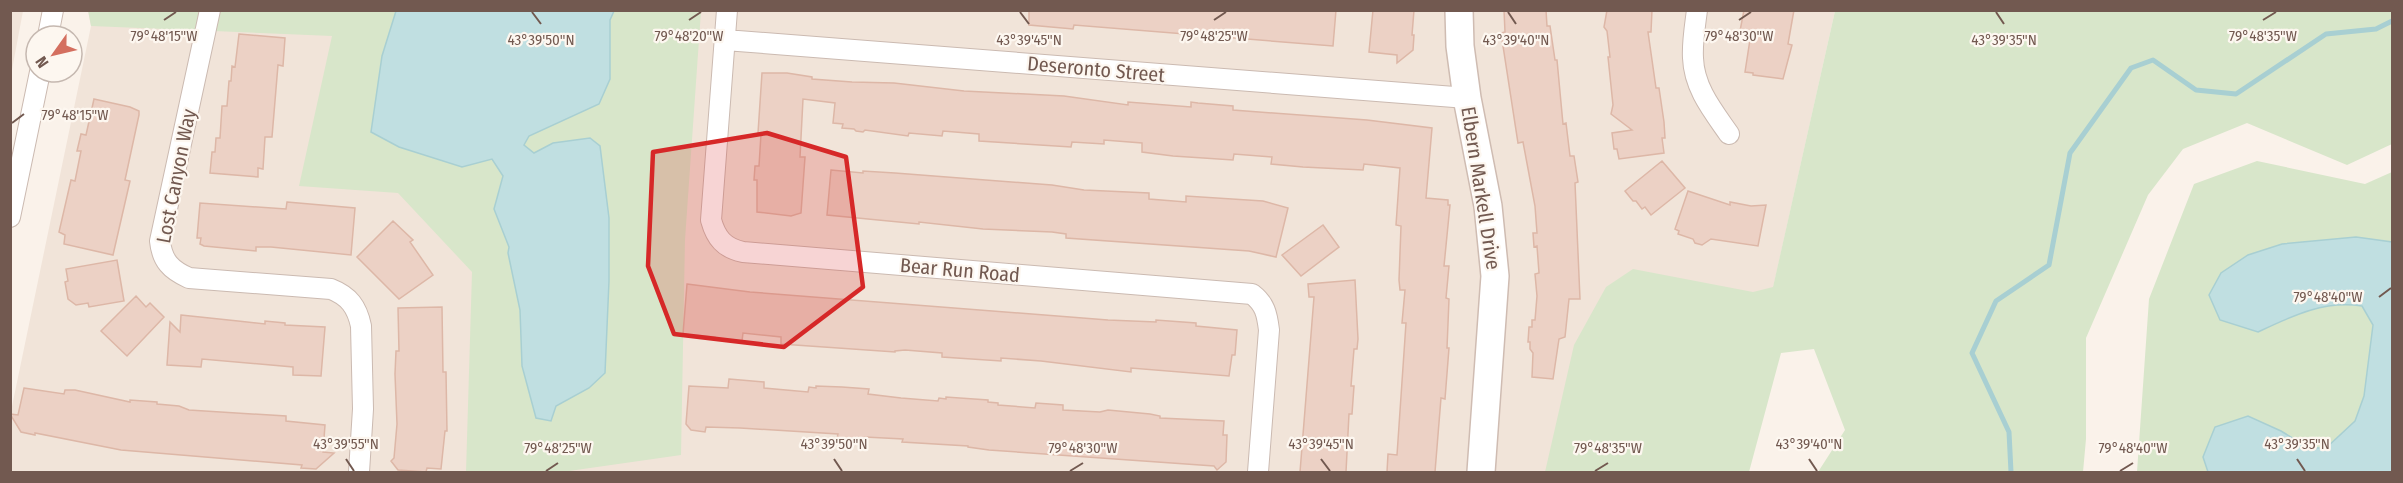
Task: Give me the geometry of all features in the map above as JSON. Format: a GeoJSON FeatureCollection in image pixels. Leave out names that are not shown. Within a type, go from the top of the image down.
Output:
{"type":"FeatureCollection","features":[{"type":"Feature","properties":{"kind":"street","name":"Lost Canyon Way"},"geometry":{"type":"LineString","coordinates":[[210,10],[160,241],[161,253],[176,272],[189,278],[331,289],[346,297],[354,305],[362,326],[363,410],[359,472]]}},
{"type":"Feature","properties":{"kind":"street","name":"Bear Run Road"},"geometry":{"type":"LineString","coordinates":[[727,10],[711,220],[714,233],[729,248],[743,252],[1252,294],[1261,301],[1267,313],[1269,330],[1258,472]]}},
{"type":"Feature","properties":{"kind":"street","name":"Elbern Markell Drive"},"geometry":{"type":"LineString","coordinates":[[1459,10],[1460,46],[1467,98],[1488,206],[1495,276],[1481,472]]}},
{"type":"Feature","properties":{"kind":"street"},"geometry":{"type":"LineString","coordinates":[[1697,10],[1693,58],[1697,81],[1705,99],[1729,134]]}},
{"type":"Feature","properties":{"kind":"street","name":"Deseronto Street"},"geometry":{"type":"LineString","coordinates":[[725,40],[1467,98]]}},
{"type":"Feature","properties":{"kind":"street"},"geometry":{"type":"LineString","coordinates":[[10,217],[38,84]]}},
{"type":"Feature","properties":{"kind":"highlighted area"},"geometry":{"type":"Polygon","coordinates":[[[767,133],[846,157],[863,287],[784,347],[674,334],[648,266],[653,152],[767,133]]]}},
{"type":"Feature","properties":{"kind":"shaded area"},"geometry":{"type":"Polygon","coordinates":[[[10,11],[23,11],[11,75],[10,11]]]}},
{"type":"Feature","properties":{"kind":"shaded area"},"geometry":{"type":"Polygon","coordinates":[[[88,11],[1835,11],[1773,288],[1707,472],[11,472],[11,411],[79,84],[84,84],[84,60],[91,26],[88,11]]]}},
{"type":"Feature","properties":{"kind":"green space"},"geometry":{"type":"Polygon","coordinates":[[[88,10],[701,11],[685,240],[681,455],[562,472],[466,472],[472,272],[398,193],[299,186],[332,36],[91,26],[88,10]]]}},
{"type":"Feature","properties":{"kind":"green space"},"geometry":{"type":"Polygon","coordinates":[[[1835,11],[2392,11],[2392,144],[2347,165],[2247,123],[2183,149],[2148,195],[2086,338],[2086,439],[2083,472],[1818,472],[1845,430],[1814,349],[1781,353],[1749,472],[1545,472],[1574,345],[1606,287],[1633,269],[1753,292],[1773,287],[1835,11]]]}},
{"type":"Feature","properties":{"kind":"green space"},"geometry":{"type":"Polygon","coordinates":[[[2257,161],[2365,184],[2392,172],[2392,472],[2137,472],[2149,299],[2194,184],[2257,161]]]}},
{"type":"Feature","properties":{"kind":"water"},"geometry":{"type":"Polygon","coordinates":[[[396,11],[614,11],[610,20],[610,79],[599,104],[529,136],[524,145],[534,153],[553,143],[590,138],[600,146],[609,218],[605,373],[589,388],[556,406],[551,421],[536,418],[522,366],[520,310],[508,253],[509,247],[494,209],[503,176],[492,159],[462,167],[399,147],[371,132],[382,56],[396,11]]]}},
{"type":"Feature","properties":{"kind":"water"},"geometry":{"type":"Polygon","coordinates":[[[2356,237],[2392,242],[2392,472],[2208,472],[2203,457],[2215,427],[2248,416],[2281,431],[2309,448],[2326,448],[2355,421],[2364,396],[2373,325],[2362,306],[2321,307],[2258,332],[2220,320],[2209,295],[2221,273],[2248,255],[2282,244],[2356,237]]]}},
{"type":"Feature","properties":{"kind":"building"},"geometry":{"type":"Polygon","coordinates":[[[1029,10],[1336,10],[1333,46],[1074,25],[1073,29],[1029,25],[1029,10]]]}},
{"type":"Feature","properties":{"kind":"building"},"geometry":{"type":"Polygon","coordinates":[[[1373,10],[1414,10],[1413,50],[1397,63],[1397,55],[1369,52],[1373,10]]]}},
{"type":"Feature","properties":{"kind":"building"},"geometry":{"type":"Polygon","coordinates":[[[1504,10],[1546,10],[1547,26],[1550,26],[1555,60],[1557,60],[1563,124],[1566,123],[1570,156],[1574,156],[1578,182],[1575,183],[1580,299],[1569,299],[1565,337],[1559,339],[1553,379],[1532,377],[1533,353],[1530,349],[1530,342],[1528,342],[1529,327],[1532,327],[1532,320],[1535,320],[1537,296],[1535,274],[1539,273],[1537,246],[1534,247],[1533,233],[1537,233],[1535,206],[1523,142],[1518,143],[1501,33],[1505,32],[1504,10]]]}},
{"type":"Feature","properties":{"kind":"building"},"geometry":{"type":"Polygon","coordinates":[[[1607,10],[1652,10],[1651,32],[1648,32],[1656,88],[1659,88],[1664,122],[1665,138],[1662,138],[1664,153],[1619,159],[1617,149],[1614,149],[1612,133],[1632,130],[1611,114],[1613,105],[1608,57],[1610,57],[1607,31],[1604,27],[1607,10]]]}},
{"type":"Feature","properties":{"kind":"building"},"geometry":{"type":"Polygon","coordinates":[[[1744,10],[1794,10],[1788,44],[1792,45],[1783,79],[1745,72],[1751,33],[1740,31],[1744,10]]]}},
{"type":"Feature","properties":{"kind":"building"},"geometry":{"type":"Polygon","coordinates":[[[239,34],[285,38],[283,66],[278,65],[272,137],[265,137],[263,169],[258,168],[258,177],[210,173],[216,138],[220,138],[222,106],[227,106],[229,81],[231,81],[232,66],[235,67],[239,34]]]}},
{"type":"Feature","properties":{"kind":"building"},"geometry":{"type":"Polygon","coordinates":[[[762,73],[787,73],[812,77],[812,79],[894,83],[964,91],[1064,96],[1128,105],[1128,102],[1191,107],[1191,102],[1233,106],[1233,110],[1367,120],[1432,128],[1426,198],[1448,200],[1448,205],[1450,205],[1444,266],[1449,266],[1446,298],[1449,299],[1447,348],[1449,348],[1445,399],[1441,398],[1435,472],[1387,472],[1388,454],[1397,455],[1406,323],[1402,323],[1405,290],[1400,290],[1399,280],[1401,226],[1396,225],[1400,168],[1364,164],[1363,170],[1303,167],[1271,164],[1272,157],[1234,154],[1233,160],[1173,156],[1142,152],[1142,143],[1104,140],[1104,144],[1072,142],[1071,147],[979,141],[979,134],[943,131],[942,136],[909,133],[908,136],[865,130],[863,132],[842,128],[843,124],[833,123],[835,103],[803,99],[800,157],[805,157],[801,213],[791,216],[757,212],[757,180],[754,180],[755,166],[759,166],[761,134],[758,133],[762,73]]]}},
{"type":"Feature","properties":{"kind":"building"},"geometry":{"type":"Polygon","coordinates":[[[94,99],[139,111],[125,180],[130,181],[113,255],[64,244],[65,235],[59,232],[71,180],[75,181],[81,151],[77,151],[81,134],[86,135],[94,99]]]}},
{"type":"Feature","properties":{"kind":"building"},"geometry":{"type":"Polygon","coordinates":[[[1662,161],[1685,188],[1651,215],[1645,207],[1642,209],[1636,201],[1633,201],[1625,191],[1662,161]]]}},
{"type":"Feature","properties":{"kind":"building"},"geometry":{"type":"Polygon","coordinates":[[[831,170],[1149,193],[1149,199],[1186,202],[1186,196],[1263,201],[1288,208],[1276,257],[1249,251],[1066,238],[1066,234],[1052,232],[983,229],[827,215],[831,170]]]}},
{"type":"Feature","properties":{"kind":"building"},"geometry":{"type":"Polygon","coordinates":[[[1688,191],[1730,205],[1730,202],[1751,206],[1766,205],[1758,246],[1711,239],[1702,245],[1678,234],[1679,231],[1675,229],[1688,191]]]}},
{"type":"Feature","properties":{"kind":"building"},"geometry":{"type":"Polygon","coordinates":[[[287,202],[355,208],[351,255],[271,247],[256,247],[256,251],[204,246],[200,244],[201,238],[197,238],[200,203],[286,209],[287,202]]]}},
{"type":"Feature","properties":{"kind":"building"},"geometry":{"type":"Polygon","coordinates":[[[393,221],[413,240],[410,242],[433,275],[399,299],[357,257],[393,221]]]}},
{"type":"Feature","properties":{"kind":"building"},"geometry":{"type":"Polygon","coordinates":[[[1323,225],[1339,247],[1301,276],[1282,255],[1323,225]]]}},
{"type":"Feature","properties":{"kind":"building"},"geometry":{"type":"Polygon","coordinates":[[[117,260],[124,301],[89,307],[88,303],[76,305],[68,299],[65,282],[68,281],[66,269],[117,260]]]}},
{"type":"Feature","properties":{"kind":"building"},"geometry":{"type":"Polygon","coordinates":[[[1355,280],[1358,339],[1357,349],[1354,349],[1351,386],[1354,386],[1352,414],[1349,414],[1346,472],[1300,472],[1314,297],[1309,297],[1308,284],[1355,280]]]}},
{"type":"Feature","properties":{"kind":"building"},"geometry":{"type":"Polygon","coordinates":[[[687,284],[750,292],[1108,320],[1196,323],[1196,326],[1237,330],[1235,355],[1232,355],[1229,376],[1131,368],[1131,372],[1041,361],[942,357],[942,353],[905,350],[895,352],[781,344],[781,337],[743,333],[742,341],[715,339],[715,337],[683,334],[687,284]]]}},
{"type":"Feature","properties":{"kind":"building"},"geometry":{"type":"Polygon","coordinates":[[[136,296],[146,307],[150,303],[164,317],[127,356],[101,331],[136,296]]]}},
{"type":"Feature","properties":{"kind":"building"},"geometry":{"type":"Polygon","coordinates":[[[442,307],[447,431],[445,431],[441,469],[427,468],[426,472],[398,470],[391,461],[394,458],[397,424],[395,374],[396,351],[399,351],[398,308],[442,307]]]}},
{"type":"Feature","properties":{"kind":"building"},"geometry":{"type":"Polygon","coordinates":[[[181,315],[265,324],[265,321],[285,323],[285,325],[325,327],[321,376],[293,375],[293,367],[202,359],[201,367],[167,365],[170,322],[180,332],[181,315]]]}},
{"type":"Feature","properties":{"kind":"building"},"geometry":{"type":"Polygon","coordinates":[[[729,379],[764,382],[764,388],[808,392],[809,387],[842,387],[869,389],[868,394],[901,398],[938,401],[939,398],[946,399],[946,397],[988,400],[998,405],[1035,408],[1036,403],[1063,405],[1063,410],[1100,412],[1108,410],[1150,414],[1160,416],[1160,418],[1224,421],[1223,435],[1227,435],[1226,462],[1217,470],[1214,466],[989,450],[968,446],[902,442],[903,439],[865,437],[864,441],[837,438],[838,434],[706,427],[705,432],[691,430],[686,424],[689,386],[728,388],[729,379]]]}},
{"type":"Feature","properties":{"kind":"building"},"geometry":{"type":"Polygon","coordinates":[[[24,388],[64,394],[65,390],[75,390],[130,402],[130,400],[157,402],[157,404],[179,406],[189,410],[286,416],[286,421],[325,425],[323,452],[334,453],[316,469],[301,468],[302,465],[121,450],[35,433],[35,435],[21,432],[10,414],[18,415],[24,388]]]}},
{"type":"Feature","properties":{"kind":"waterway"},"geometry":{"type":"LineString","coordinates":[[2011,472],[2009,432],[1972,353],[1996,301],[2049,265],[2070,153],[2131,68],[2153,60],[2196,90],[2236,94],[2326,34],[2376,29],[2392,21]]}}]}
